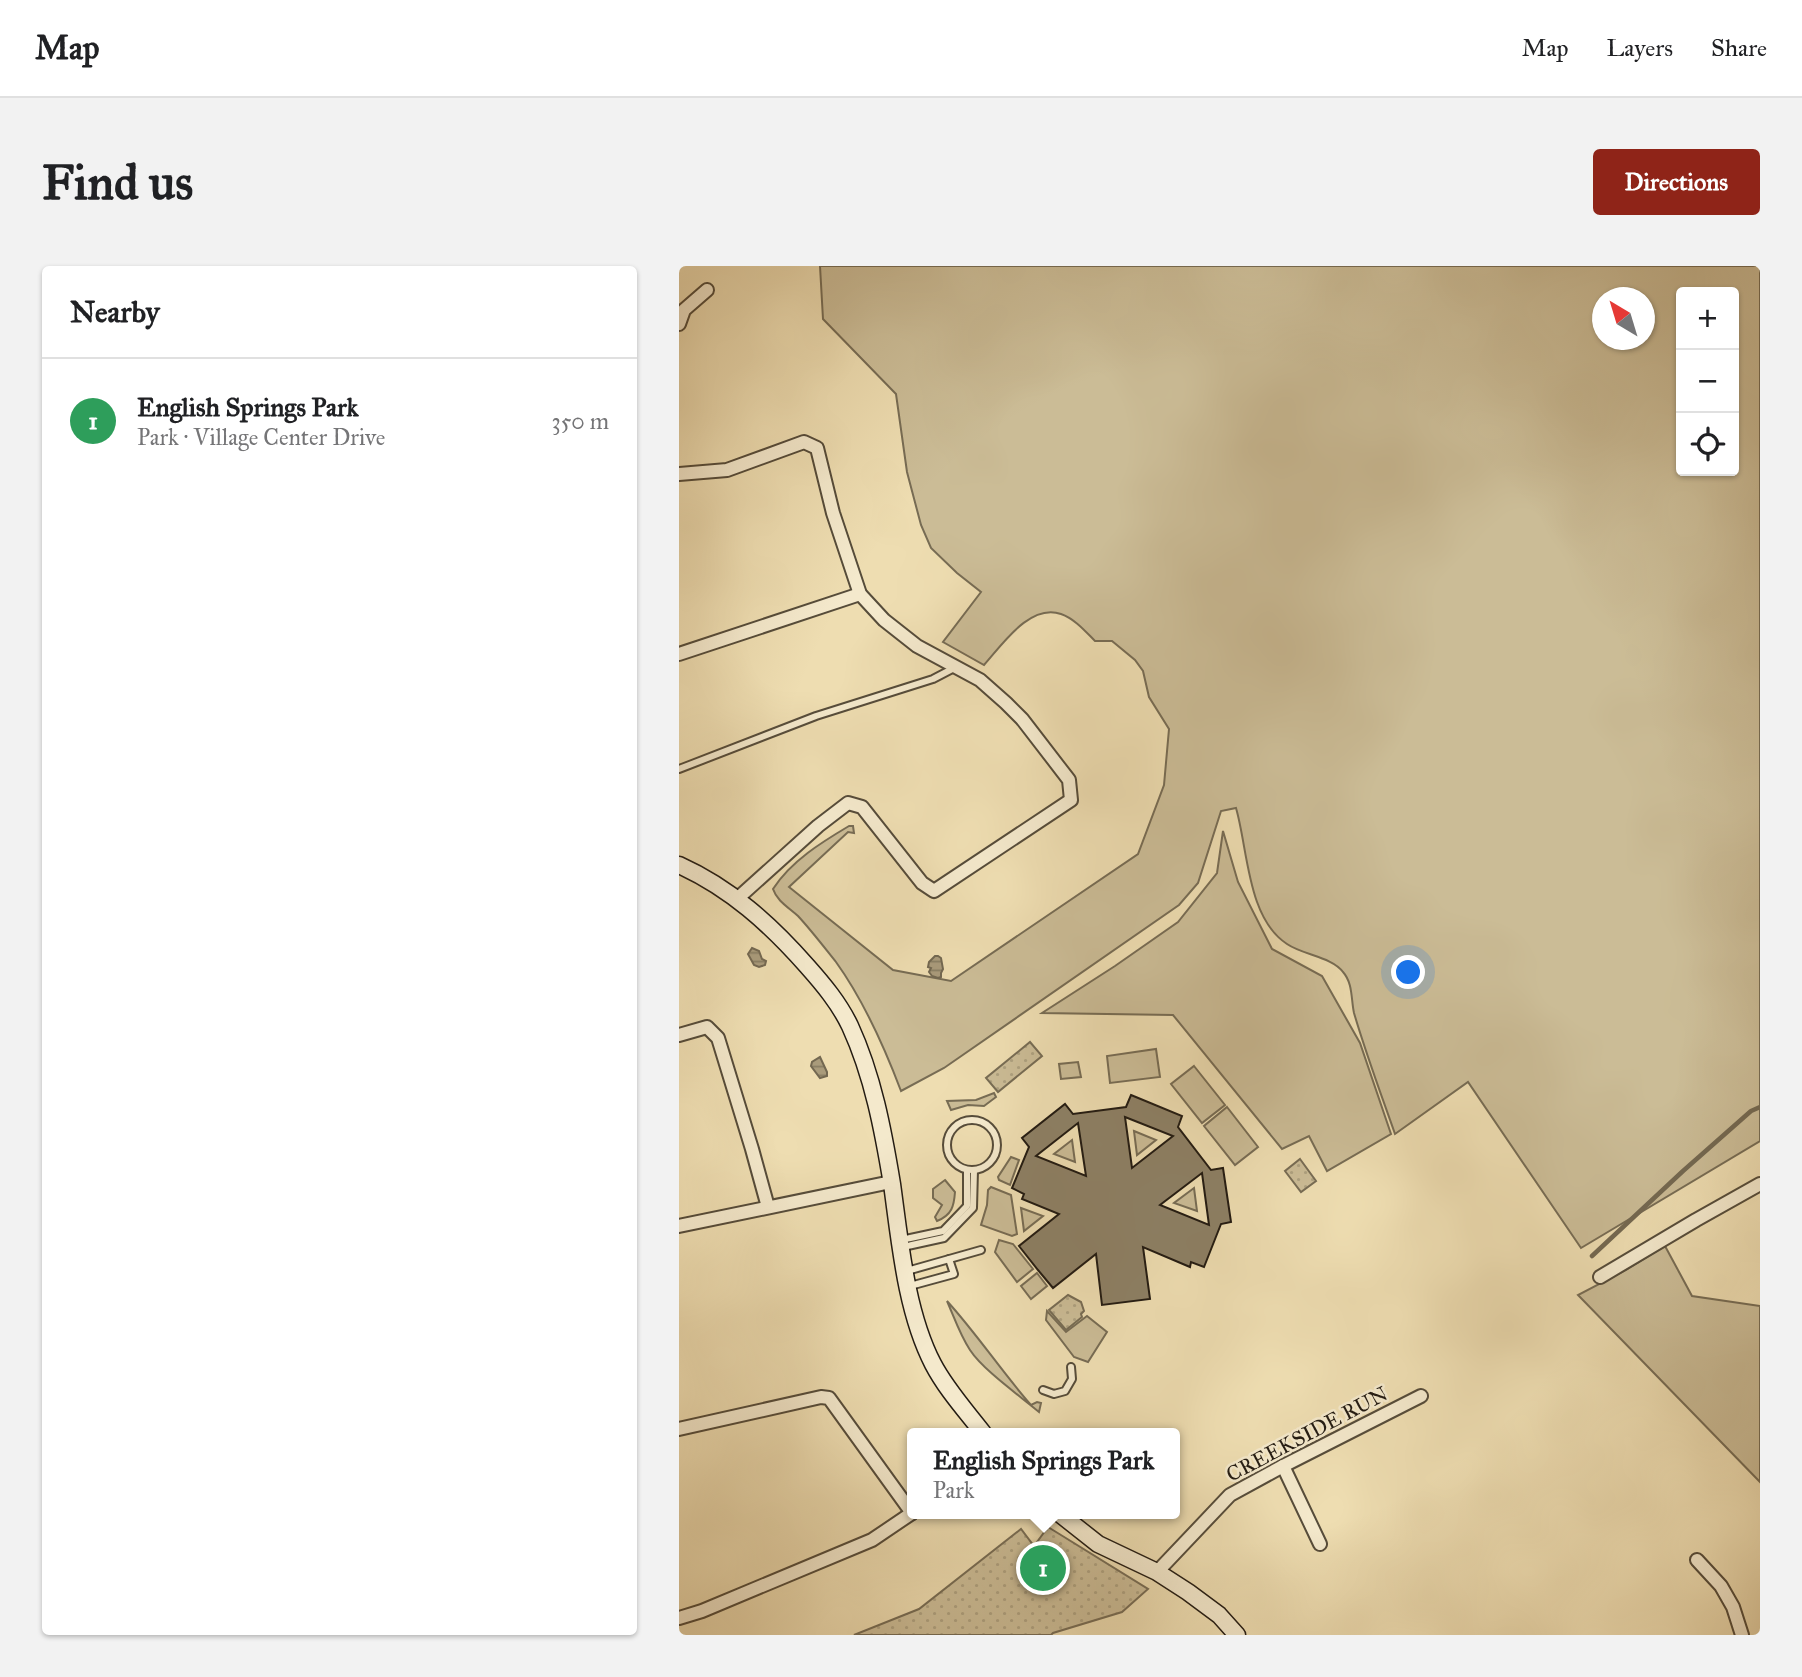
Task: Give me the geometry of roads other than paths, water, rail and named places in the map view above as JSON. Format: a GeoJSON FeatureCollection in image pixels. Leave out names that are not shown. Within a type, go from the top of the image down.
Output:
{"type":"FeatureCollection","features":[{"type":"Feature","properties":{"kind":"street"},"geometry":{"type":"LineString","coordinates":[[679,324],[684,310],[707,290]]}},
{"type":"Feature","properties":{"kind":"street"},"geometry":{"type":"LineString","coordinates":[[679,474],[727,470],[804,442],[817,448],[833,513],[860,594],[884,620],[917,646],[957,666],[990,688],[1022,719],[1069,780],[1070,800],[934,891],[922,883],[862,807],[849,803],[818,826],[737,898]]}},
{"type":"Feature","properties":{"kind":"street"},"geometry":{"type":"LineString","coordinates":[[679,654],[860,594]]}},
{"type":"Feature","properties":{"kind":"street"},"geometry":{"type":"LineString","coordinates":[[679,865],[737,898],[781,936],[829,990],[850,1026],[877,1098],[900,1244],[919,1328],[933,1363],[979,1428]]}},
{"type":"Feature","properties":{"kind":"street"},"geometry":{"type":"LineString","coordinates":[[679,1035],[708,1027],[718,1038],[768,1208]]}},
{"type":"Feature","properties":{"kind":"street"},"geometry":{"type":"LineString","coordinates":[[679,1226],[891,1182]]}},
{"type":"Feature","properties":{"kind":"street"},"geometry":{"type":"LineString","coordinates":[[1600,1277],[1760,1184]]}},
{"type":"Feature","properties":{"kind":"street","name":"CREEKSIDE RUN"},"geometry":{"type":"LineString","coordinates":[[1157,1572],[1230,1495],[1421,1396]]}},
{"type":"Feature","properties":{"kind":"street"},"geometry":{"type":"LineString","coordinates":[[679,1429],[821,1397],[829,1398],[907,1506]]}},
{"type":"Feature","properties":{"kind":"street"},"geometry":{"type":"LineString","coordinates":[[1283,1466],[1321,1544]]}},
{"type":"Feature","properties":{"kind":"street"},"geometry":{"type":"LineString","coordinates":[[679,1618],[702,1611],[872,1540],[907,1516]]}},
{"type":"Feature","properties":{"kind":"street"},"geometry":{"type":"LineString","coordinates":[[1066,1519],[1098,1544],[1157,1572],[1219,1615],[1237,1635]]}},
{"type":"Feature","properties":{"kind":"street"},"geometry":{"type":"LineString","coordinates":[[1697,1560],[1721,1586],[1733,1607],[1742,1635]]}},
{"type":"Feature","properties":{"kind":"lane"},"geometry":{"type":"LineString","coordinates":[[679,769],[816,716],[933,679],[957,666]]}},
{"type":"Feature","properties":{"kind":"lane"},"geometry":{"type":"LineString","coordinates":[[977,1121],[991,1128],[997,1143],[996,1153],[982,1169],[970,1170],[958,1166],[952,1160],[947,1144],[954,1128],[961,1123],[977,1121]]}},
{"type":"Feature","properties":{"kind":"lane"},"geometry":{"type":"LineString","coordinates":[[900,1244],[943,1231],[967,1206],[970,1170]]}},
{"type":"Feature","properties":{"kind":"lane"},"geometry":{"type":"LineString","coordinates":[[907,1279],[949,1259],[981,1250]]}},
{"type":"Feature","properties":{"kind":"lane"},"geometry":{"type":"LineString","coordinates":[[907,1279],[954,1274],[949,1259]]}},
{"type":"Feature","properties":{"kind":"lane"},"geometry":{"type":"LineString","coordinates":[[1043,1390],[1054,1394],[1065,1391],[1072,1379],[1071,1367]]}},
{"type":"Feature","properties":{"kind":"waterway"},"geometry":{"type":"LineString","coordinates":[[1592,1256],[1683,1171],[1751,1111],[1760,1107]]}},
{"type":"Feature","properties":{"kind":"place","name":"English Springs Park"},"geometry":{"type":"Point","coordinates":[1043,1568]}}]}
